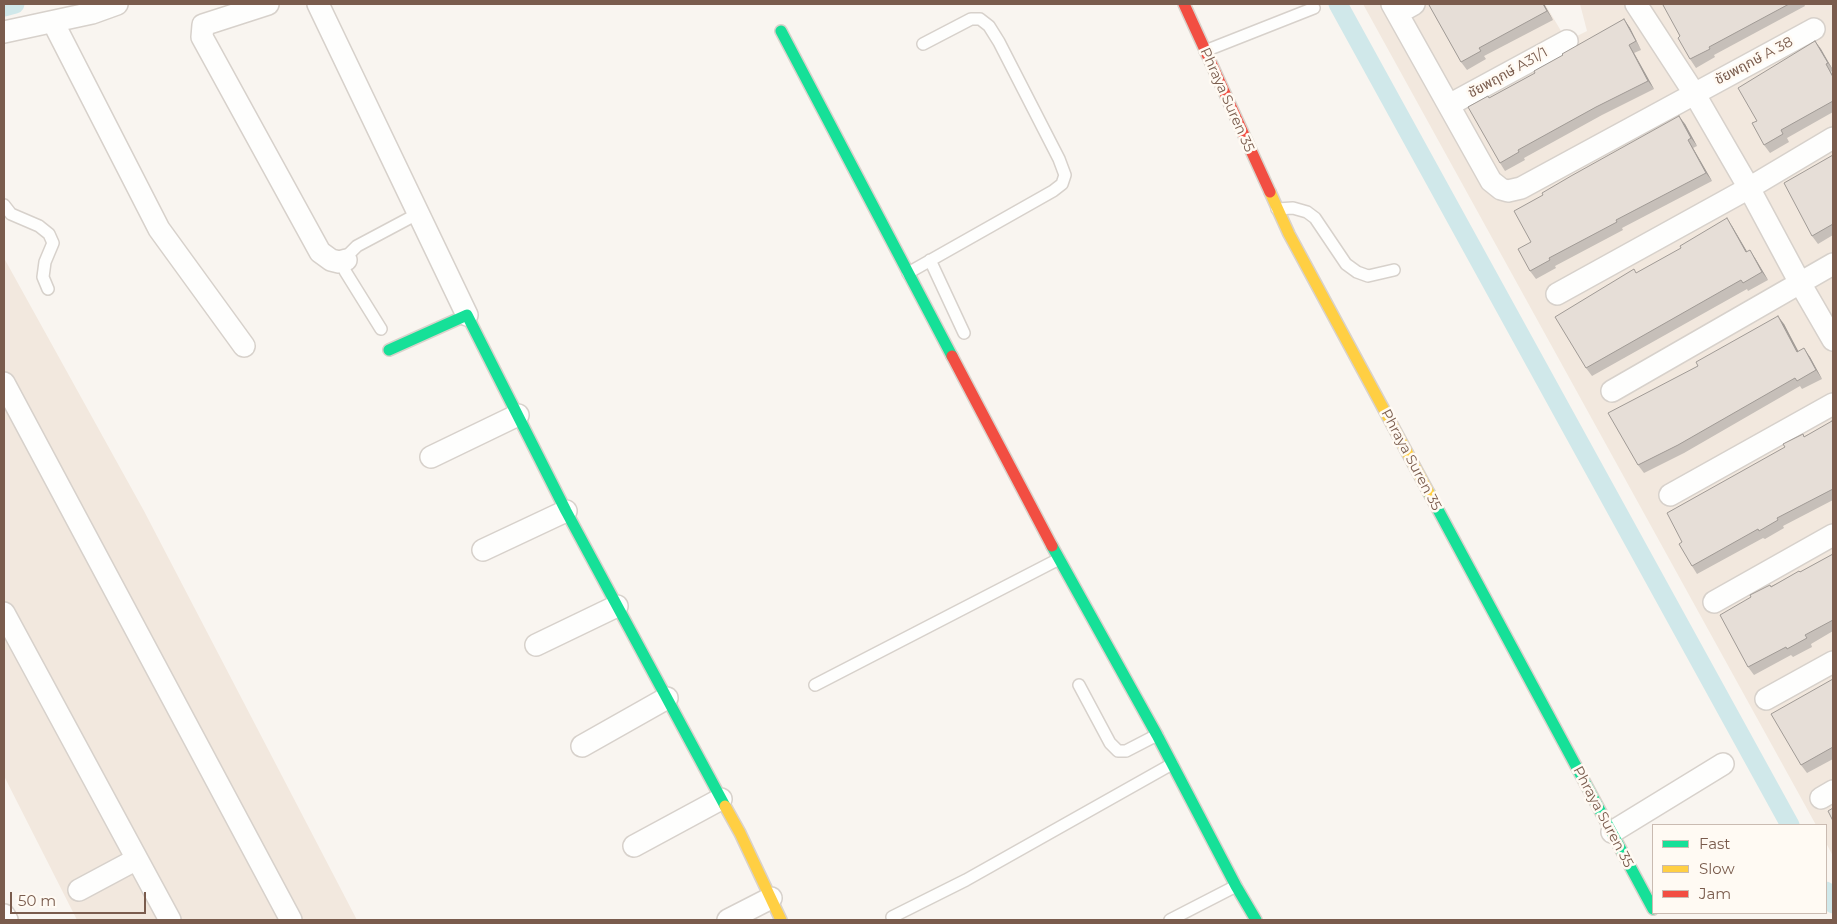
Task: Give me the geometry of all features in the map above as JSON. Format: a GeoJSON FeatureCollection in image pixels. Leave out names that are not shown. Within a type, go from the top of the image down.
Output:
{"type":"FeatureCollection","features":[{"type":"Feature","properties":{"kind":"street"},"geometry":{"type":"LineString","coordinates":[[4,32],[92,14],[117,4]]}},
{"type":"Feature","properties":{"kind":"street"},"geometry":{"type":"LineString","coordinates":[[268,4],[203,25],[202,37],[320,252],[331,260],[339,262],[346,260]]}},
{"type":"Feature","properties":{"kind":"street"},"geometry":{"type":"LineString","coordinates":[[318,4],[467,315],[566,511],[721,799],[781,920]]}},
{"type":"Feature","properties":{"kind":"street","name":"Phraya Suren 35"},"geometry":{"type":"LineString","coordinates":[[1184,4],[1277,209],[1652,907]]}},
{"type":"Feature","properties":{"kind":"street"},"geometry":{"type":"LineString","coordinates":[[1636,4],[1694,93],[1750,188],[1800,283],[1833,340]]}},
{"type":"Feature","properties":{"kind":"street","name":"ชัยพฤกษ์ A 38"},"geometry":{"type":"LineString","coordinates":[[1401,7],[1449,106],[1491,180],[1501,190],[1515,190],[1814,29]]}},
{"type":"Feature","properties":{"kind":"street"},"geometry":{"type":"LineString","coordinates":[[53,22],[159,229],[244,346]]}},
{"type":"Feature","properties":{"kind":"street"},"geometry":{"type":"LineString","coordinates":[[781,31],[1059,559],[1157,735],[1236,886],[1256,920]]}},
{"type":"Feature","properties":{"kind":"street","name":"ชัยพฤกษ์ A31/1"},"geometry":{"type":"LineString","coordinates":[[1449,106],[1567,41]]}},
{"type":"Feature","properties":{"kind":"street"},"geometry":{"type":"LineString","coordinates":[[1557,294],[1750,188],[1833,138]]}},
{"type":"Feature","properties":{"kind":"street"},"geometry":{"type":"LineString","coordinates":[[1612,391],[1833,264]]}},
{"type":"Feature","properties":{"kind":"street"},"geometry":{"type":"LineString","coordinates":[[390,350],[467,315]]}},
{"type":"Feature","properties":{"kind":"street"},"geometry":{"type":"LineString","coordinates":[[4,383],[291,920]]}},
{"type":"Feature","properties":{"kind":"street"},"geometry":{"type":"LineString","coordinates":[[1670,495],[1833,404]]}},
{"type":"Feature","properties":{"kind":"street"},"geometry":{"type":"LineString","coordinates":[[431,458],[518,415]]}},
{"type":"Feature","properties":{"kind":"street"},"geometry":{"type":"LineString","coordinates":[[483,550],[566,511]]}},
{"type":"Feature","properties":{"kind":"street"},"geometry":{"type":"LineString","coordinates":[[1714,602],[1833,535]]}},
{"type":"Feature","properties":{"kind":"street"},"geometry":{"type":"LineString","coordinates":[[536,645],[617,606]]}},
{"type":"Feature","properties":{"kind":"street"},"geometry":{"type":"LineString","coordinates":[[4,613],[170,920]]}},
{"type":"Feature","properties":{"kind":"street"},"geometry":{"type":"LineString","coordinates":[[1766,699],[1833,662]]}},
{"type":"Feature","properties":{"kind":"street"},"geometry":{"type":"LineString","coordinates":[[582,746],[667,698]]}},
{"type":"Feature","properties":{"kind":"street"},"geometry":{"type":"LineString","coordinates":[[1612,832],[1723,764]]}},
{"type":"Feature","properties":{"kind":"street"},"geometry":{"type":"LineString","coordinates":[[634,846],[721,799]]}},
{"type":"Feature","properties":{"kind":"street"},"geometry":{"type":"LineString","coordinates":[[79,890],[136,859]]}},
{"type":"Feature","properties":{"kind":"street"},"geometry":{"type":"LineString","coordinates":[[728,920],[771,898]]}},
{"type":"Feature","properties":{"kind":"street"},"geometry":{"type":"LineString","coordinates":[[4,915],[7,920]]}},
{"type":"Feature","properties":{"kind":"lane"},"geometry":{"type":"LineString","coordinates":[[1205,51],[1314,8]]}},
{"type":"Feature","properties":{"kind":"lane"},"geometry":{"type":"LineString","coordinates":[[908,273],[1053,190],[1062,184],[1064,175],[1058,159],[999,42],[988,26],[980,19],[971,19],[923,44]]}},
{"type":"Feature","properties":{"kind":"lane"},"geometry":{"type":"LineString","coordinates":[[4,205],[11,214],[40,226],[49,234],[53,243],[43,277],[48,289]]}},
{"type":"Feature","properties":{"kind":"lane"},"geometry":{"type":"LineString","coordinates":[[1277,209],[1293,208],[1307,212],[1315,218],[1346,264],[1357,272],[1368,276],[1394,270]]}},
{"type":"Feature","properties":{"kind":"lane"},"geometry":{"type":"LineString","coordinates":[[381,329],[345,271],[346,260],[350,252],[357,246],[419,213]]}},
{"type":"Feature","properties":{"kind":"lane"},"geometry":{"type":"LineString","coordinates":[[930,260],[964,333]]}},
{"type":"Feature","properties":{"kind":"lane"},"geometry":{"type":"LineString","coordinates":[[815,684],[1059,559]]}},
{"type":"Feature","properties":{"kind":"lane"},"geometry":{"type":"LineString","coordinates":[[1079,685],[1110,744],[1118,751],[1126,751],[1157,735]]}},
{"type":"Feature","properties":{"kind":"lane"},"geometry":{"type":"LineString","coordinates":[[892,917],[966,880],[1172,764]]}},
{"type":"Feature","properties":{"kind":"lane"},"geometry":{"type":"LineString","coordinates":[[1170,920],[1236,886]]}},
{"type":"Feature","properties":{"kind":"shaded area"},"geometry":{"type":"Polygon","coordinates":[[[1363,4],[1545,4],[1567,41],[1587,31],[1580,4],[1833,4],[1833,856],[1827,845],[1827,824],[1815,824],[1363,4]]]}},
{"type":"Feature","properties":{"kind":"shaded area"},"geometry":{"type":"Polygon","coordinates":[[[4,258],[144,511],[357,920],[77,920],[4,776],[4,258]]]}},
{"type":"Feature","properties":{"kind":"building"},"geometry":{"type":"Polygon","coordinates":[[[1543,4],[1547,11],[1479,48],[1481,51],[1461,62],[1429,5],[1543,4]]]}},
{"type":"Feature","properties":{"kind":"building"},"geometry":{"type":"Polygon","coordinates":[[[1789,4],[1690,59],[1663,5],[1789,4]]]}},
{"type":"Feature","properties":{"kind":"building"},"geometry":{"type":"Polygon","coordinates":[[[1624,19],[1636,41],[1629,45],[1648,81],[1518,150],[1519,152],[1500,163],[1468,107],[1535,73],[1534,71],[1562,54],[1624,19]]]}},
{"type":"Feature","properties":{"kind":"building"},"geometry":{"type":"Polygon","coordinates":[[[1815,41],[1828,63],[1826,64],[1833,77],[1833,101],[1781,130],[1783,134],[1764,145],[1752,123],[1757,121],[1738,88],[1815,41]]]}},
{"type":"Feature","properties":{"kind":"building"},"geometry":{"type":"Polygon","coordinates":[[[1679,116],[1691,138],[1688,140],[1706,173],[1616,220],[1617,222],[1549,258],[1550,260],[1530,271],[1518,249],[1531,242],[1514,211],[1543,195],[1542,193],[1571,176],[1679,116]]]}},
{"type":"Feature","properties":{"kind":"building"},"geometry":{"type":"Polygon","coordinates":[[[1833,155],[1833,224],[1812,236],[1784,183],[1833,155]]]}},
{"type":"Feature","properties":{"kind":"building"},"geometry":{"type":"Polygon","coordinates":[[[1727,218],[1746,252],[1750,250],[1762,272],[1743,283],[1741,280],[1586,368],[1555,317],[1634,269],[1636,273],[1681,248],[1680,246],[1727,218]]]}},
{"type":"Feature","properties":{"kind":"building"},"geometry":{"type":"Polygon","coordinates":[[[1778,316],[1797,352],[1804,348],[1816,370],[1797,381],[1795,378],[1678,445],[1638,465],[1608,413],[1698,366],[1696,362],[1778,316]]]}},
{"type":"Feature","properties":{"kind":"building"},"geometry":{"type":"Polygon","coordinates":[[[1832,421],[1833,489],[1692,566],[1679,544],[1682,542],[1667,513],[1785,447],[1783,444],[1803,434],[1804,437],[1832,421]]]}},
{"type":"Feature","properties":{"kind":"building"},"geometry":{"type":"Polygon","coordinates":[[[1833,554],[1833,620],[1805,635],[1807,638],[1748,667],[1720,615],[1751,597],[1750,595],[1770,585],[1771,587],[1833,554]]]}},
{"type":"Feature","properties":{"kind":"building"},"geometry":{"type":"Polygon","coordinates":[[[1833,679],[1833,747],[1801,765],[1771,714],[1833,679]]]}},
{"type":"Feature","properties":{"kind":"building"},"geometry":{"type":"Polygon","coordinates":[[[1833,808],[1833,821],[1828,811],[1833,808]]]}},
{"type":"Feature","properties":{"kind":"waterway"},"geometry":{"type":"LineString","coordinates":[[4,7],[15,4]]}},
{"type":"Feature","properties":{"kind":"waterway"},"geometry":{"type":"LineString","coordinates":[[1338,4],[1789,824]]}},
{"type":"Feature","properties":{"kind":"waterway"},"geometry":{"type":"LineString","coordinates":[[1827,893],[1833,904]]}},
{"type":"Feature","properties":{"kind":"traffic: fast"},"geometry":{"type":"LineString","coordinates":[[781,31],[952,356]]}},
{"type":"Feature","properties":{"kind":"traffic: fast"},"geometry":{"type":"LineString","coordinates":[[389,350],[467,315],[566,511],[725,806]]}},
{"type":"Feature","properties":{"kind":"traffic: fast"},"geometry":{"type":"LineString","coordinates":[[1429,493],[1652,907]]}},
{"type":"Feature","properties":{"kind":"traffic: fast"},"geometry":{"type":"LineString","coordinates":[[1052,546],[1157,735],[1236,886],[1256,920]]}},
{"type":"Feature","properties":{"kind":"traffic: slow"},"geometry":{"type":"LineString","coordinates":[[1270,192],[1289,234],[1429,493]]}},
{"type":"Feature","properties":{"kind":"traffic: slow"},"geometry":{"type":"LineString","coordinates":[[725,806],[740,833],[781,920]]}},
{"type":"Feature","properties":{"kind":"traffic: jam"},"geometry":{"type":"LineString","coordinates":[[1184,4],[1270,192]]}},
{"type":"Feature","properties":{"kind":"traffic: jam"},"geometry":{"type":"LineString","coordinates":[[952,356],[1052,546]]}}]}
